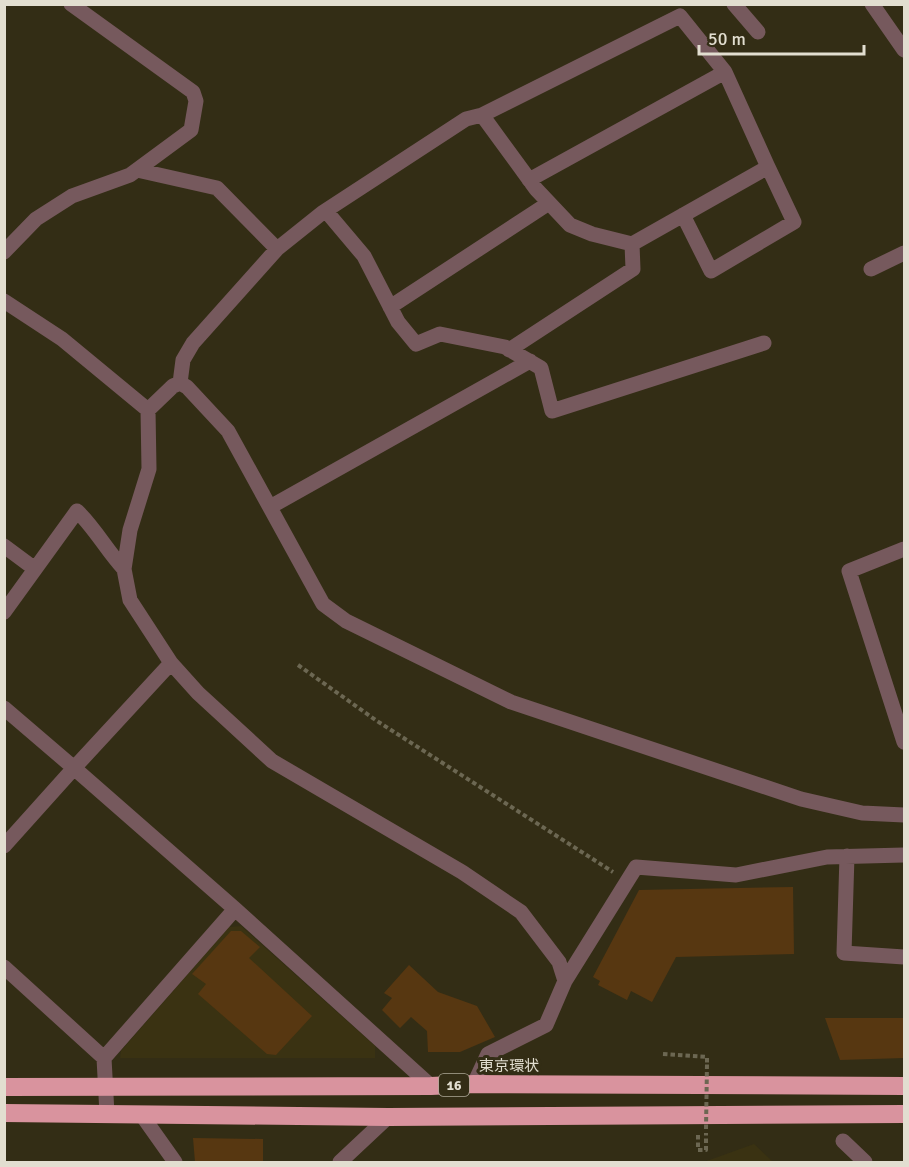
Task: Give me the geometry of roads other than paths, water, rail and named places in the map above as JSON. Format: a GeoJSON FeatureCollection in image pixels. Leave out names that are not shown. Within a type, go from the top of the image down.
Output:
{"type":"FeatureCollection","features":[{"type":"Feature","properties":{"kind":"highway","name":"東京環状"},"geometry":{"type":"LineString","coordinates":[[4,1087],[474,1084],[904,1086]]}},
{"type":"Feature","properties":{"kind":"highway","name":"16"},"geometry":{"type":"LineString","coordinates":[[4,1113],[388,1117],[904,1114]]}},
{"type":"Feature","properties":{"kind":"street"},"geometry":{"type":"LineString","coordinates":[[4,252],[36,219],[72,196],[130,176],[191,130],[196,101],[193,92],[71,4]]}},
{"type":"Feature","properties":{"kind":"street"},"geometry":{"type":"LineString","coordinates":[[734,4],[758,32]]}},
{"type":"Feature","properties":{"kind":"street"},"geometry":{"type":"LineString","coordinates":[[880,7],[904,50]]}},
{"type":"Feature","properties":{"kind":"street"},"geometry":{"type":"LineString","coordinates":[[180,383],[183,360],[194,343],[277,249],[326,211],[466,119],[482,115],[680,16],[725,72],[794,222],[711,271],[683,215]]}},
{"type":"Feature","properties":{"kind":"street"},"geometry":{"type":"LineString","coordinates":[[529,180],[725,72]]}},
{"type":"Feature","properties":{"kind":"street"},"geometry":{"type":"LineString","coordinates":[[482,115],[529,180],[570,225],[592,234],[632,244],[768,166]]}},
{"type":"Feature","properties":{"kind":"street"},"geometry":{"type":"LineString","coordinates":[[137,170],[218,188],[277,249]]}},
{"type":"Feature","properties":{"kind":"street"},"geometry":{"type":"LineString","coordinates":[[390,307],[549,203]]}},
{"type":"Feature","properties":{"kind":"street"},"geometry":{"type":"LineString","coordinates":[[326,211],[364,256],[398,322],[416,344],[440,334],[509,350],[541,368],[552,411],[764,343]]}},
{"type":"Feature","properties":{"kind":"street"},"geometry":{"type":"LineString","coordinates":[[509,350],[633,269],[632,244]]}},
{"type":"Feature","properties":{"kind":"street"},"geometry":{"type":"LineString","coordinates":[[871,268],[904,253]]}},
{"type":"Feature","properties":{"kind":"street"},"geometry":{"type":"LineString","coordinates":[[4,301],[62,339],[148,410]]}},
{"type":"Feature","properties":{"kind":"street"},"geometry":{"type":"LineString","coordinates":[[270,507],[530,361]]}},
{"type":"Feature","properties":{"kind":"street"},"geometry":{"type":"LineString","coordinates":[[180,383],[148,410],[149,469],[130,530],[123,569],[130,600],[171,663],[198,693],[272,761],[462,872],[520,912],[559,962],[565,981]]}},
{"type":"Feature","properties":{"kind":"street"},"geometry":{"type":"LineString","coordinates":[[180,383],[188,387],[228,431],[323,604],[346,621],[511,702],[801,799],[862,813],[904,815]]}},
{"type":"Feature","properties":{"kind":"street"},"geometry":{"type":"LineString","coordinates":[[4,612],[77,511],[89,521],[108,552],[123,569]]}},
{"type":"Feature","properties":{"kind":"street"},"geometry":{"type":"LineString","coordinates":[[4,546],[36,569]]}},
{"type":"Feature","properties":{"kind":"street"},"geometry":{"type":"LineString","coordinates":[[904,549],[849,571],[904,742]]}},
{"type":"Feature","properties":{"kind":"street"},"geometry":{"type":"LineString","coordinates":[[4,846],[171,663]]}},
{"type":"Feature","properties":{"kind":"street"},"geometry":{"type":"LineString","coordinates":[[4,708],[235,909],[431,1086]]}},
{"type":"Feature","properties":{"kind":"street"},"geometry":{"type":"LineString","coordinates":[[474,1084],[488,1054],[546,1025],[565,981],[636,867],[736,875],[827,856],[904,855]]}},
{"type":"Feature","properties":{"kind":"street"},"geometry":{"type":"LineString","coordinates":[[847,856],[844,953],[904,957]]}},
{"type":"Feature","properties":{"kind":"street"},"geometry":{"type":"LineString","coordinates":[[107,1114],[104,1058],[235,909]]}},
{"type":"Feature","properties":{"kind":"street"},"geometry":{"type":"LineString","coordinates":[[4,967],[104,1058]]}},
{"type":"Feature","properties":{"kind":"street"},"geometry":{"type":"LineString","coordinates":[[141,1114],[175,1162]]}},
{"type":"Feature","properties":{"kind":"street"},"geometry":{"type":"LineString","coordinates":[[340,1162],[388,1117]]}},
{"type":"Feature","properties":{"kind":"street"},"geometry":{"type":"LineString","coordinates":[[843,1141],[865,1162]]}}]}
